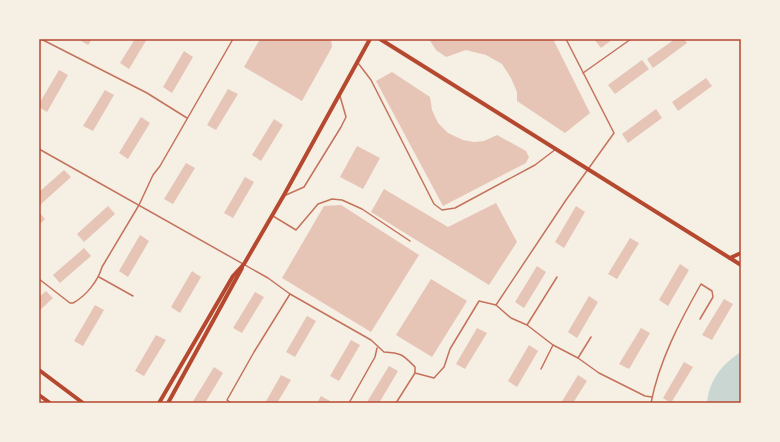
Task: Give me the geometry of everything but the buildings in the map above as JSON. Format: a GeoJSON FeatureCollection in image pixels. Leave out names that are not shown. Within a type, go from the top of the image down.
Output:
{"type":"FeatureCollection","features":[{"type":"Feature","properties":{"kind":"main road"},"geometry":{"type":"LineString","coordinates":[[168,403],[370,39]]}},
{"type":"Feature","properties":{"kind":"main road"},"geometry":{"type":"LineString","coordinates":[[380,39],[741,265]]}},
{"type":"Feature","properties":{"kind":"main road"},"geometry":{"type":"LineString","coordinates":[[730,258],[741,253]]}},
{"type":"Feature","properties":{"kind":"main road"},"geometry":{"type":"LineString","coordinates":[[159,403],[233,276],[244,264]]}},
{"type":"Feature","properties":{"kind":"main road"},"geometry":{"type":"LineString","coordinates":[[39,370],[83,403]]}},
{"type":"Feature","properties":{"kind":"main road"},"geometry":{"type":"LineString","coordinates":[[39,395],[50,403]]}},
{"type":"Feature","properties":{"kind":"lane"},"geometry":{"type":"LineString","coordinates":[[41,39],[147,93],[187,118]]}},
{"type":"Feature","properties":{"kind":"lane"},"geometry":{"type":"LineString","coordinates":[[39,278],[70,303],[74,304],[80,300],[99,277],[102,267],[139,204],[153,175],[160,166],[233,39]]}},
{"type":"Feature","properties":{"kind":"lane"},"geometry":{"type":"LineString","coordinates":[[496,305],[614,133],[566,39]]}},
{"type":"Feature","properties":{"kind":"lane"},"geometry":{"type":"LineString","coordinates":[[583,73],[631,39]]}},
{"type":"Feature","properties":{"kind":"lane"},"geometry":{"type":"LineString","coordinates":[[357,62],[372,80],[434,204],[442,210],[455,208],[535,165],[556,149]]}},
{"type":"Feature","properties":{"kind":"lane"},"geometry":{"type":"LineString","coordinates":[[284,195],[304,187],[346,117],[339,96]]}},
{"type":"Feature","properties":{"kind":"lane"},"geometry":{"type":"LineString","coordinates":[[39,149],[268,278],[290,294],[371,340],[377,348],[384,352],[397,353],[404,356],[415,368],[416,374],[396,403]]}},
{"type":"Feature","properties":{"kind":"lane"},"geometry":{"type":"LineString","coordinates":[[272,216],[296,230],[318,204],[332,199],[342,200],[362,209],[410,241]]}},
{"type":"Feature","properties":{"kind":"lane"},"geometry":{"type":"LineString","coordinates":[[99,277],[133,296]]}},
{"type":"Feature","properties":{"kind":"lane"},"geometry":{"type":"LineString","coordinates":[[527,325],[557,277]]}},
{"type":"Feature","properties":{"kind":"lane"},"geometry":{"type":"LineString","coordinates":[[651,403],[671,341],[701,284],[712,291],[713,297],[700,319]]}},
{"type":"Feature","properties":{"kind":"lane"},"geometry":{"type":"LineString","coordinates":[[231,403],[227,400],[254,352],[290,294]]}},
{"type":"Feature","properties":{"kind":"lane"},"geometry":{"type":"LineString","coordinates":[[416,374],[434,378],[444,366],[450,349],[479,301],[496,305],[511,318],[527,325],[553,345],[578,358],[599,373],[645,396],[652,397]]}},
{"type":"Feature","properties":{"kind":"lane"},"geometry":{"type":"LineString","coordinates":[[578,358],[591,337]]}},
{"type":"Feature","properties":{"kind":"lane"},"geometry":{"type":"LineString","coordinates":[[541,369],[553,345]]}},
{"type":"Feature","properties":{"kind":"lane"},"geometry":{"type":"LineString","coordinates":[[349,403],[375,357],[377,348]]}},
{"type":"Feature","properties":{"kind":"shaded area"},"geometry":{"type":"Polygon","coordinates":[[[741,352],[741,403],[707,403],[710,387],[722,367],[741,352]]]}}]}
